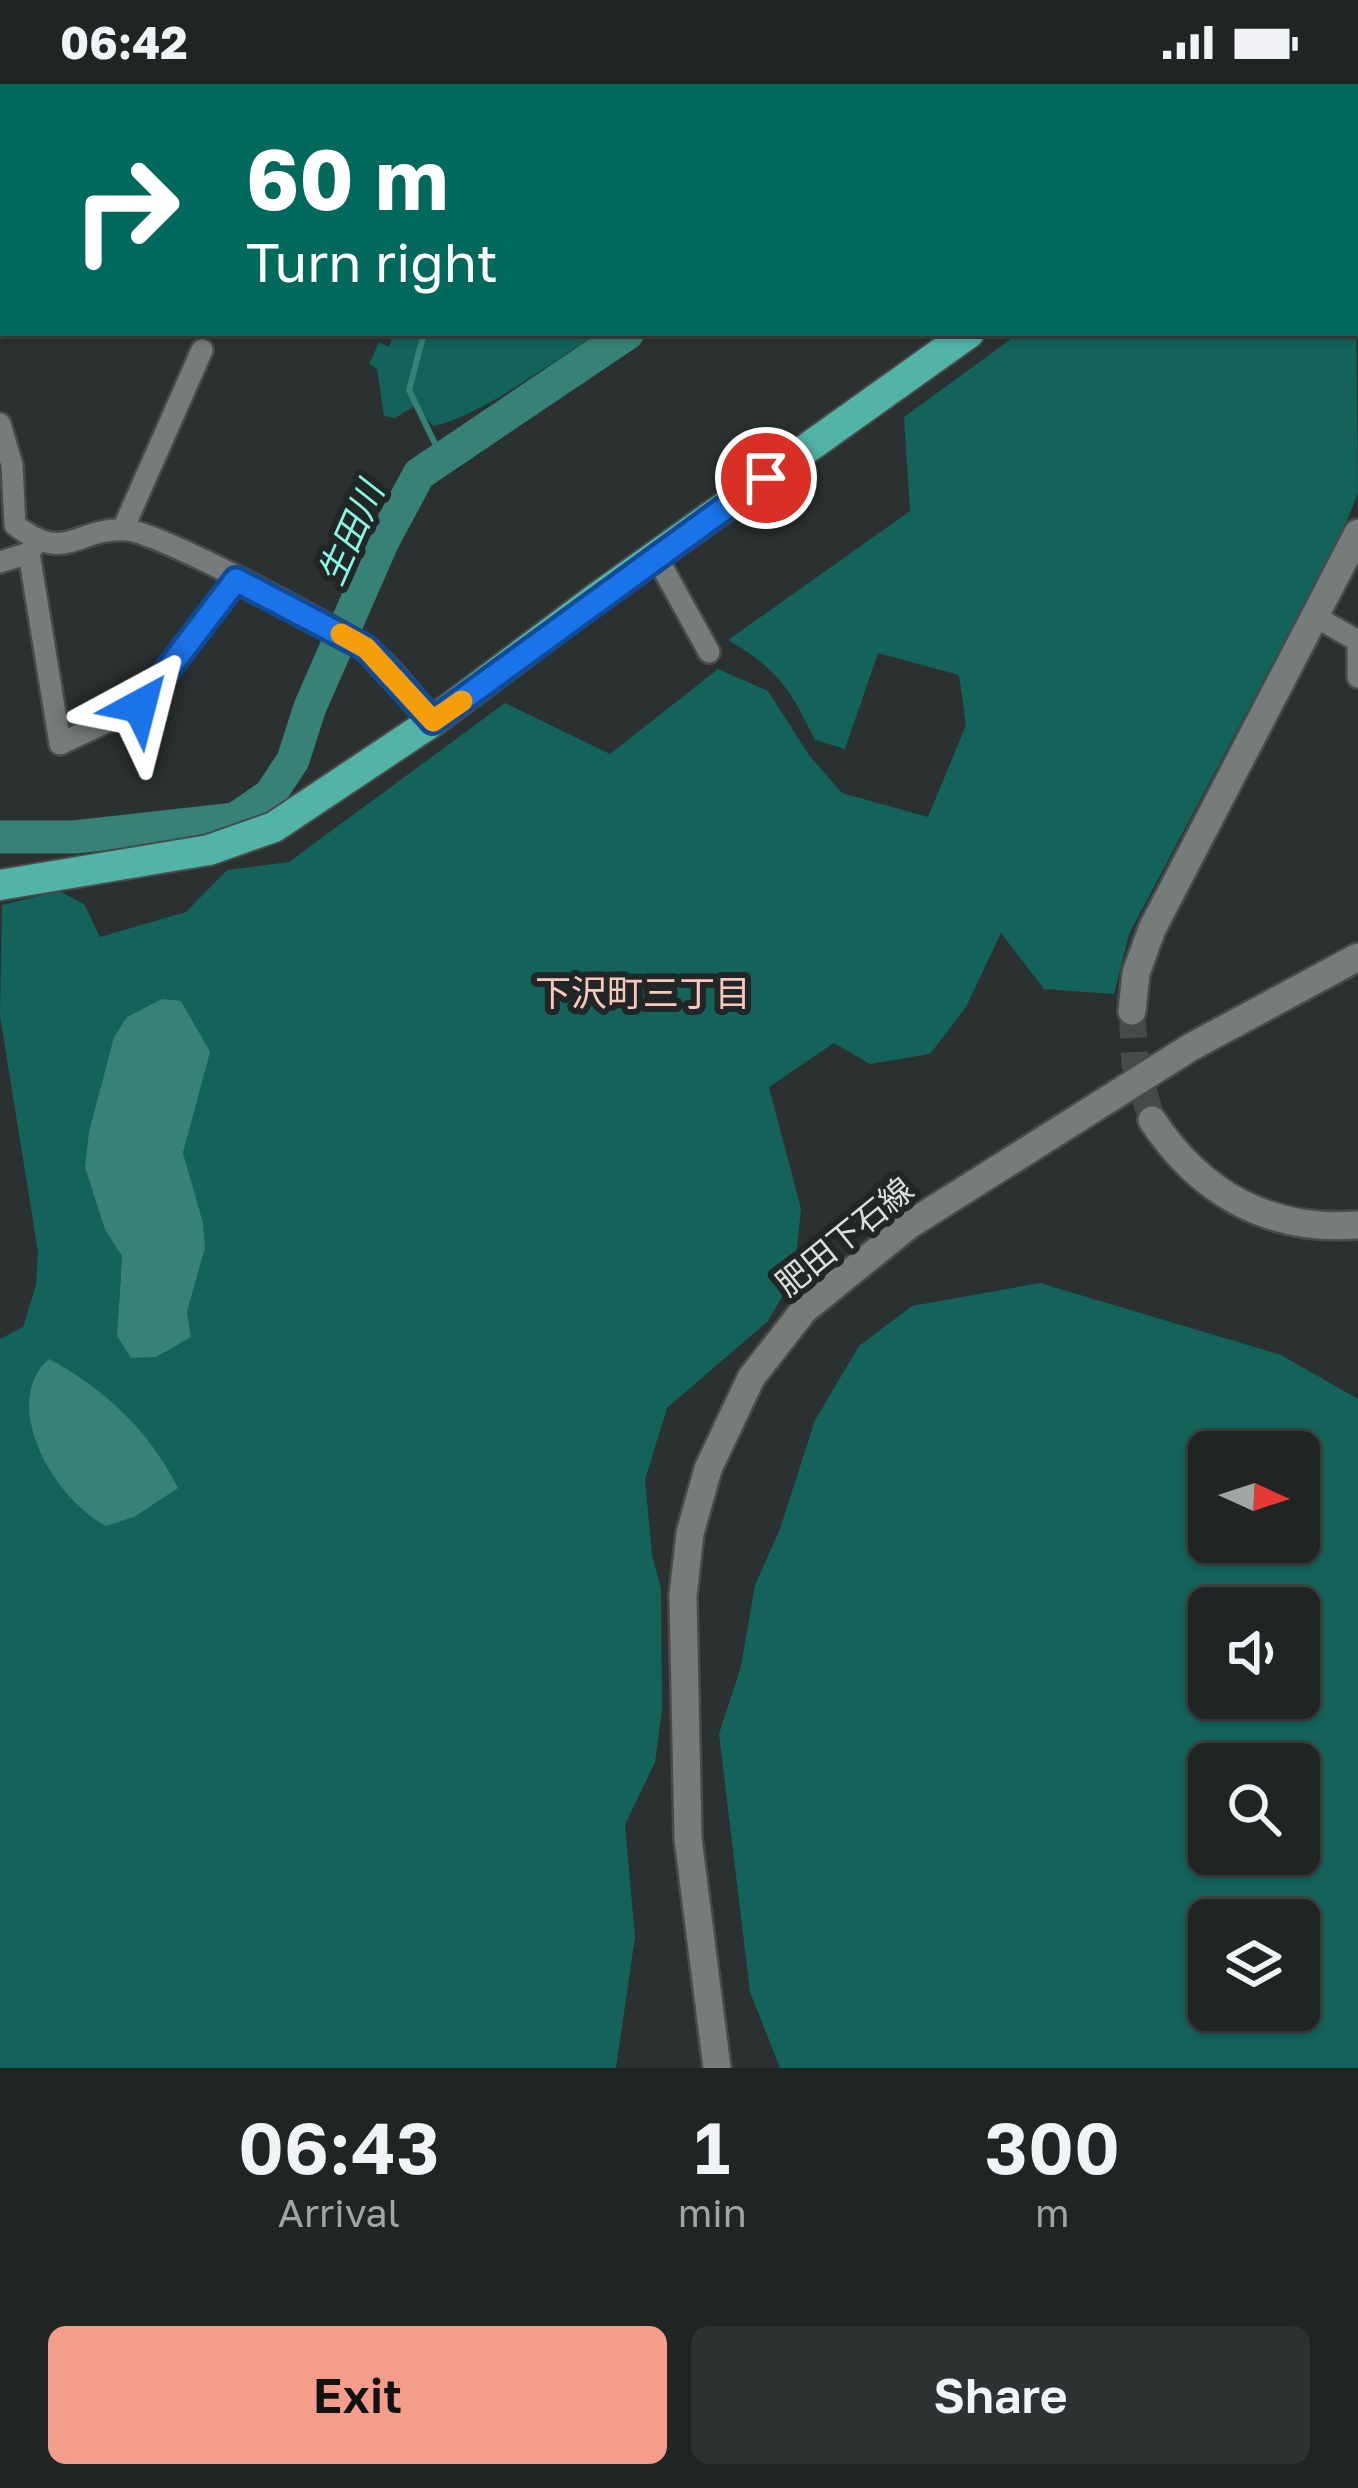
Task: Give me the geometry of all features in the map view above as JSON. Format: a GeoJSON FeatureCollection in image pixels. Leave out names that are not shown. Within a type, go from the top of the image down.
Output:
{"type":"FeatureCollection","features":[{"type":"Feature","properties":{"kind":"main road"},"geometry":{"type":"LineString","coordinates":[[0,884],[209,850],[292,815],[433,721],[966,336]]}},
{"type":"Feature","properties":{"kind":"main road"},"geometry":{"type":"LineString","coordinates":[[1132,1011],[1136,973],[1152,929],[1358,533]]}},
{"type":"Feature","properties":{"kind":"main road","name":"肥田下石線"},"geometry":{"type":"LineString","coordinates":[[717,2068],[688,1838],[683,1596],[690,1533],[708,1469],[751,1378],[804,1310],[909,1225],[1191,1048],[1358,957]]}},
{"type":"Feature","properties":{"kind":"main road"},"geometry":{"type":"LineString","coordinates":[[1152,1120],[1175,1155],[1217,1192],[1258,1214],[1294,1224],[1358,1226]]}},
{"type":"Feature","properties":{"kind":"street"},"geometry":{"type":"LineString","coordinates":[[122,530],[202,350]]}},
{"type":"Feature","properties":{"kind":"street"},"geometry":{"type":"LineString","coordinates":[[2,433],[15,525],[32,548],[60,744],[140,706],[236,580]]}},
{"type":"Feature","properties":{"kind":"street"},"geometry":{"type":"LineString","coordinates":[[0,562],[32,548],[122,530],[172,546],[366,648],[433,721]]}},
{"type":"Feature","properties":{"kind":"street"},"geometry":{"type":"LineString","coordinates":[[656,556],[709,652]]}},
{"type":"Feature","properties":{"kind":"street"},"geometry":{"type":"LineString","coordinates":[[1316,617],[1358,644],[1358,677]]}},
{"type":"Feature","properties":{"kind":"shaded area"},"geometry":{"type":"Polygon","coordinates":[[[393,336],[594,336],[495,400],[433,426],[416,405],[395,418],[384,416],[377,369],[369,364],[379,342],[389,347],[393,336]]]}},
{"type":"Feature","properties":{"kind":"shaded area"},"geometry":{"type":"Polygon","coordinates":[[[1015,336],[1356,336],[1358,493],[1342,532],[1129,934],[1114,994],[1044,989],[1001,933],[966,1007],[930,1054],[870,1064],[834,1043],[769,1087],[801,1209],[794,1276],[768,1321],[667,1408],[645,1480],[652,1555],[661,1588],[662,1710],[655,1762],[625,1825],[635,1937],[616,2068],[0,2068],[0,1339],[23,1327],[36,1285],[38,1252],[0,1016],[2,905],[59,891],[84,904],[100,937],[186,912],[227,870],[289,862],[505,703],[610,754],[718,669],[768,691],[809,755],[842,793],[928,817],[966,725],[959,675],[878,653],[845,749],[815,740],[781,682],[728,640],[910,511],[904,417],[1015,336]],[[181,1001],[114,1037],[85,1169],[105,1230],[122,1256],[117,1336],[132,1358],[191,1337],[187,1312],[205,1248],[183,1153],[209,1052],[181,1001]]]}},
{"type":"Feature","properties":{"kind":"shaded area"},"geometry":{"type":"Polygon","coordinates":[[[162,999],[181,1001],[210,1052],[183,1153],[203,1223],[205,1248],[187,1312],[191,1337],[156,1357],[131,1358],[117,1336],[122,1256],[105,1230],[85,1168],[89,1132],[114,1037],[127,1017],[162,999]]]}},
{"type":"Feature","properties":{"kind":"shaded area"},"geometry":{"type":"Polygon","coordinates":[[[1040,1283],[1281,1355],[1358,1399],[1358,2068],[780,2068],[750,1992],[719,1734],[741,1666],[755,1585],[780,1529],[815,1420],[859,1346],[912,1306],[1040,1283]]]}},
{"type":"Feature","properties":{"kind":"shaded area"},"geometry":{"type":"Polygon","coordinates":[[[49,1359],[124,1413],[178,1488],[134,1517],[106,1526],[85,1512],[50,1471],[31,1422],[29,1399],[35,1377],[49,1359]]]}},
{"type":"Feature","properties":{"kind":"waterway"},"geometry":{"type":"LineString","coordinates":[[423,336],[409,390],[442,458]]}},
{"type":"Feature","properties":{"kind":"waterway","name":"生田川"},"geometry":{"type":"LineString","coordinates":[[0,837],[74,837],[235,819],[270,795],[293,760],[310,707],[383,541],[419,474],[624,336]]}},
{"type":"Feature","properties":{"kind":"tunnel"},"geometry":{"type":"LineString","coordinates":[[1132,1011],[1135,1063],[1152,1120]]}},
{"type":"Feature","properties":{"kind":"slow traffic"},"geometry":{"type":"LineString","coordinates":[[341,634],[366,648],[399,679],[433,721],[462,701]]}},
{"type":"Feature","properties":{"kind":"district","name":"下沢町三丁目"},"geometry":{"type":"Point","coordinates":[643,992]}},
{"type":"Feature","properties":{"kind":"route"},"geometry":{"type":"LineString","coordinates":[[140,706],[236,580],[366,648],[433,721],[766,478]]}}]}
